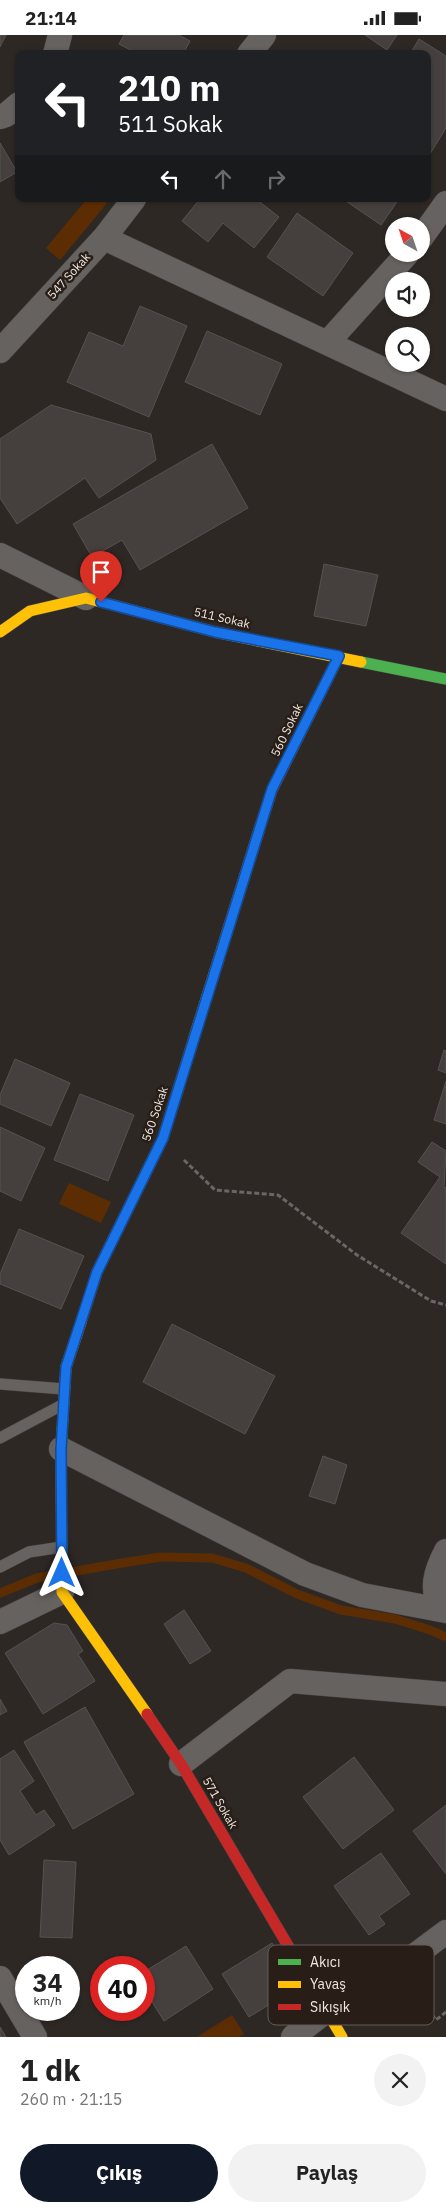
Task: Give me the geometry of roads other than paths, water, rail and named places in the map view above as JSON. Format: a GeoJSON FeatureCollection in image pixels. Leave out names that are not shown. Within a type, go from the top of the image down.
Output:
{"type":"FeatureCollection","features":[{"type":"Feature","properties":{"kind":"street"},"geometry":{"type":"LineString","coordinates":[[56,50],[60,35]]}},
{"type":"Feature","properties":{"kind":"street"},"geometry":{"type":"LineString","coordinates":[[252,50],[264,35]]}},
{"type":"Feature","properties":{"kind":"street"},"geometry":{"type":"LineString","coordinates":[[0,117],[6,115],[15,107]]}},
{"type":"Feature","properties":{"kind":"street","name":"547 Sokak"},"geometry":{"type":"LineString","coordinates":[[0,351],[104,238],[132,202]]}},
{"type":"Feature","properties":{"kind":"street"},"geometry":{"type":"LineString","coordinates":[[432,235],[446,203]]}},
{"type":"Feature","properties":{"kind":"street"},"geometry":{"type":"LineString","coordinates":[[104,238],[446,399]]}},
{"type":"Feature","properties":{"kind":"street"},"geometry":{"type":"LineString","coordinates":[[328,342],[399,263]]}},
{"type":"Feature","properties":{"kind":"street"},"geometry":{"type":"LineString","coordinates":[[0,555],[86,598]]}},
{"type":"Feature","properties":{"kind":"street","name":"511 Sokak"},"geometry":{"type":"LineString","coordinates":[[0,631],[30,611],[86,598],[215,632],[446,679]]}},
{"type":"Feature","properties":{"kind":"street","name":"560 Sokak"},"geometry":{"type":"LineString","coordinates":[[62,1589],[61,1449],[66,1367],[97,1272],[163,1138],[272,789],[339,656]]}},
{"type":"Feature","properties":{"kind":"street"},"geometry":{"type":"LineString","coordinates":[[61,1449],[305,1574],[362,1595],[444,1611]]}},
{"type":"Feature","properties":{"kind":"street"},"geometry":{"type":"LineString","coordinates":[[444,1611],[436,1600],[436,1570],[446,1551]]}},
{"type":"Feature","properties":{"kind":"street"},"geometry":{"type":"LineString","coordinates":[[0,1622],[62,1589]]}},
{"type":"Feature","properties":{"kind":"street","name":"571 Sokak"},"geometry":{"type":"LineString","coordinates":[[62,1589],[181,1764],[287,1945]]}},
{"type":"Feature","properties":{"kind":"street"},"geometry":{"type":"LineString","coordinates":[[181,1764],[290,1681],[446,1694]]}},
{"type":"Feature","properties":{"kind":"street"},"geometry":{"type":"LineString","coordinates":[[429,1945],[446,1932]]}},
{"type":"Feature","properties":{"kind":"street"},"geometry":{"type":"LineString","coordinates":[[0,1978],[35,2037]]}},
{"type":"Feature","properties":{"kind":"street"},"geometry":{"type":"LineString","coordinates":[[293,2037],[308,2025]]}},
{"type":"Feature","properties":{"kind":"street","name":"571 Sokak"},"geometry":{"type":"LineString","coordinates":[[335,2025],[342,2037]]}},
{"type":"Feature","properties":{"kind":"lane"},"geometry":{"type":"LineString","coordinates":[[0,1384],[64,1389]]}},
{"type":"Feature","properties":{"kind":"lane"},"geometry":{"type":"LineString","coordinates":[[0,1438],[64,1404]]}},
{"type":"Feature","properties":{"kind":"lane"},"geometry":{"type":"LineString","coordinates":[[0,1567],[29,1552],[62,1547]]}},
{"type":"Feature","properties":{"kind":"waterway"},"geometry":{"type":"LineString","coordinates":[[0,1593],[37,1578],[122,1563],[161,1557],[212,1558],[246,1568],[297,1594],[341,1610],[395,1619],[446,1637]]}}]}
